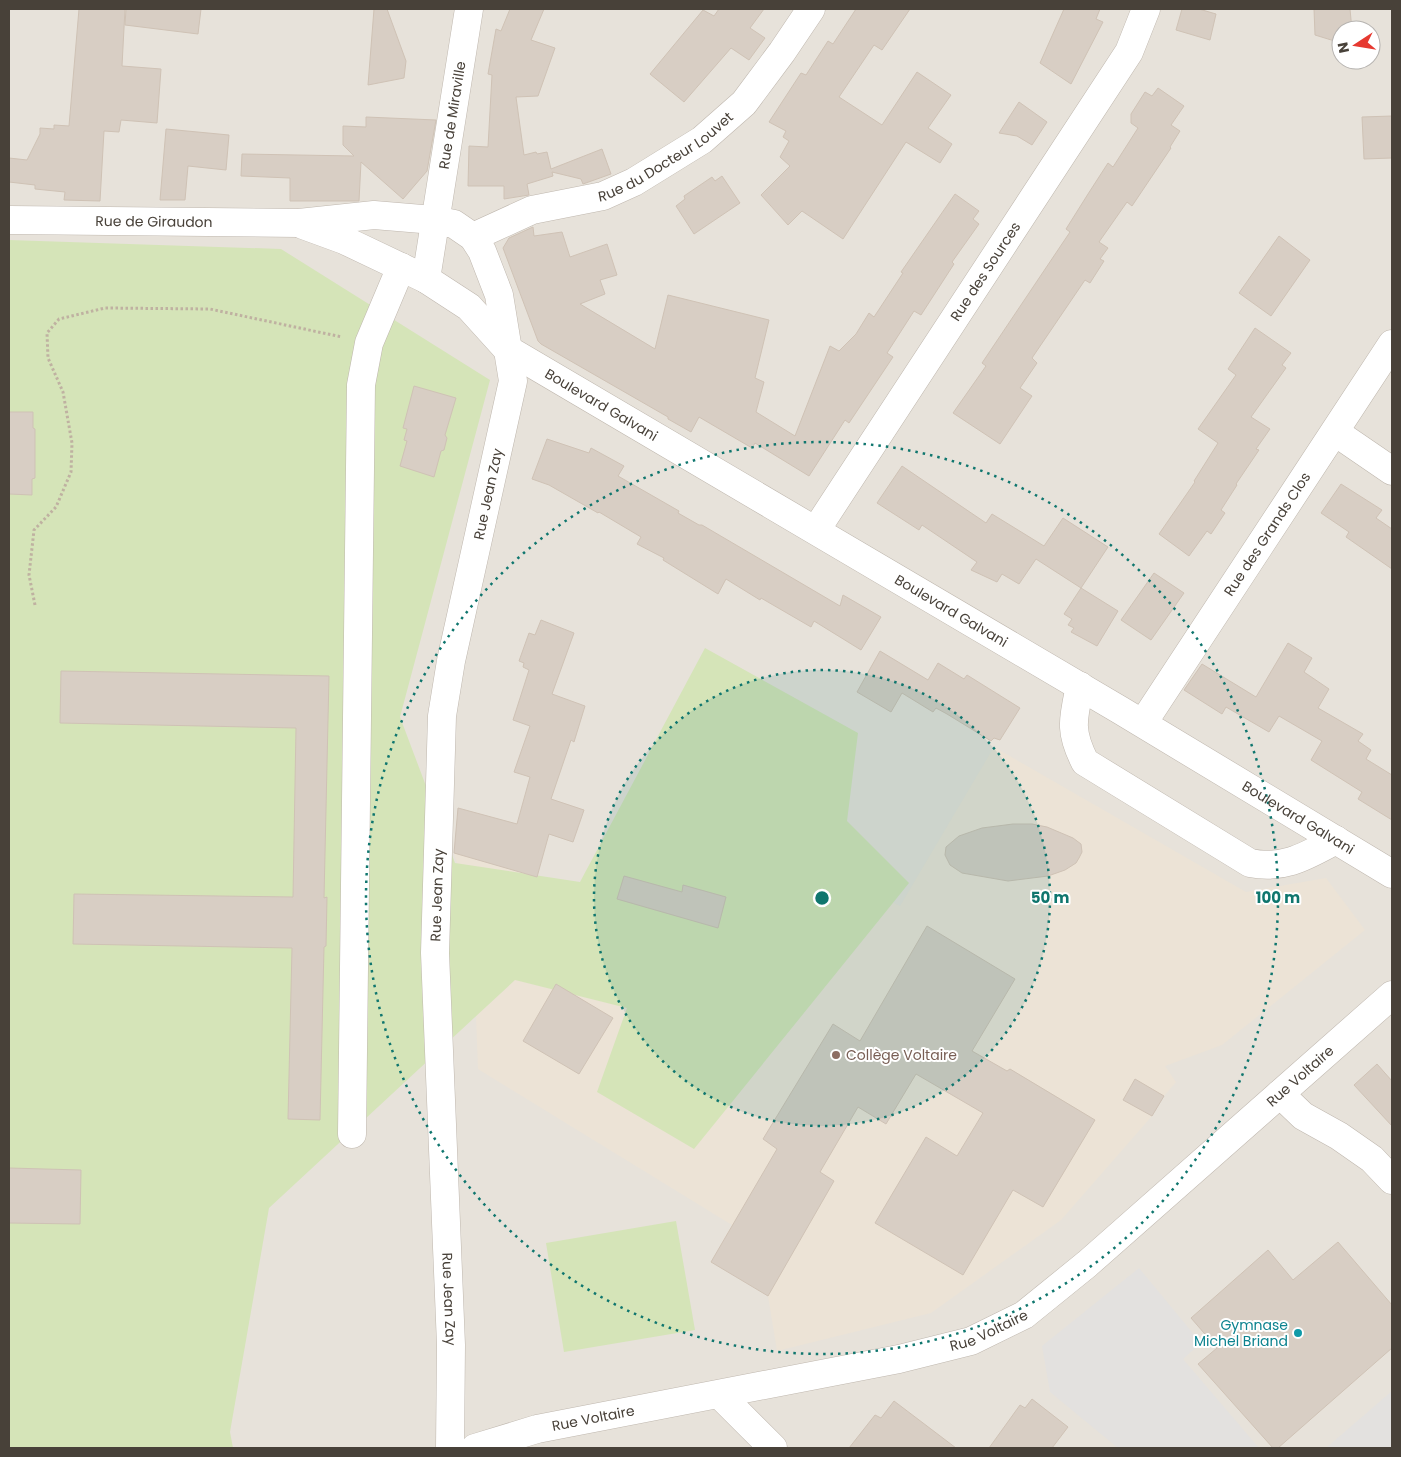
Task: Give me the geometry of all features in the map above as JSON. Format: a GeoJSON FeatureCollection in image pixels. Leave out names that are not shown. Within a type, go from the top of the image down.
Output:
{"type":"FeatureCollection","features":[{"type":"Feature","properties":{"kind":"street","name":"Rue de Miraville"},"geometry":{"type":"LineString","coordinates":[[426,279],[434,220],[455,108],[470,9]]}},
{"type":"Feature","properties":{"kind":"street","name":"Rue du Docteur Louvet"},"geometry":{"type":"LineString","coordinates":[[473,238],[532,210],[603,196],[634,182],[702,140],[744,103],[811,9]]}},
{"type":"Feature","properties":{"kind":"street","name":"Rue des Sources"},"geometry":{"type":"LineString","coordinates":[[816,530],[1129,52],[1146,9]]}},
{"type":"Feature","properties":{"kind":"street","name":"Rue de Giraudon"},"geometry":{"type":"LineString","coordinates":[[9,220],[299,223],[374,215],[434,220]]}},
{"type":"Feature","properties":{"kind":"street"},"geometry":{"type":"LineString","coordinates":[[434,220],[454,224],[473,238],[482,251],[499,295],[507,349]]}},
{"type":"Feature","properties":{"kind":"street","name":"Rue de Giraudon"},"geometry":{"type":"LineString","coordinates":[[299,223],[344,240],[426,279],[469,307],[507,349]]}},
{"type":"Feature","properties":{"kind":"street"},"geometry":{"type":"LineString","coordinates":[[352,1134],[361,385],[369,343],[401,267]]}},
{"type":"Feature","properties":{"kind":"street"},"geometry":{"type":"LineString","coordinates":[[469,307],[483,295],[491,273]]}},
{"type":"Feature","properties":{"kind":"street","name":"Rue des Grands Clos"},"geometry":{"type":"LineString","coordinates":[[1143,723],[1392,344]]}},
{"type":"Feature","properties":{"kind":"street","name":"Boulevard Galvani"},"geometry":{"type":"LineString","coordinates":[[507,349],[1143,723],[1392,874]]}},
{"type":"Feature","properties":{"kind":"street","name":"Rue Jean Zay"},"geometry":{"type":"LineString","coordinates":[[450,1448],[451,1346],[435,953],[442,716],[451,661],[513,381],[507,349]]}},
{"type":"Feature","properties":{"kind":"street"},"geometry":{"type":"LineString","coordinates":[[1334,432],[1392,471]]}},
{"type":"Feature","properties":{"kind":"street"},"geometry":{"type":"LineString","coordinates":[[1080,686],[1073,716],[1073,728],[1077,747],[1085,762],[1241,858],[1264,866],[1280,865],[1304,857],[1336,840]]}},
{"type":"Feature","properties":{"kind":"street","name":"Rue Voltaire"},"geometry":{"type":"LineString","coordinates":[[475,1448],[536,1429],[890,1361],[972,1341],[1024,1315],[1087,1264],[1392,995]]}},
{"type":"Feature","properties":{"kind":"street"},"geometry":{"type":"LineString","coordinates":[[1280,1094],[1303,1116],[1339,1136],[1372,1159],[1392,1180]]}},
{"type":"Feature","properties":{"kind":"street"},"geometry":{"type":"LineString","coordinates":[[720,1395],[773,1448]]}},
{"type":"Feature","properties":{"kind":"path"},"geometry":{"type":"LineString","coordinates":[[35,604],[29,575],[34,530],[56,507],[71,472],[72,443],[63,392],[48,358],[47,333],[59,319],[105,308],[210,309],[369,343]]}},
{"type":"Feature","properties":{"kind":"shaded area"},"geometry":{"type":"Polygon","coordinates":[[[9,9],[1392,9],[1392,1448],[9,1448],[9,9]]]}},
{"type":"Feature","properties":{"kind":"shaded area","name":"Collège Voltaire"},"geometry":{"type":"Polygon","coordinates":[[[994,747],[1246,892],[1326,878],[1365,930],[1222,1045],[1165,1066],[1176,1082],[1164,1096],[1152,1116],[1061,1220],[931,1313],[777,1351],[768,1296],[711,1262],[732,1225],[478,1069],[472,911],[454,853],[617,899],[799,854],[900,906],[994,747]]]}},
{"type":"Feature","properties":{"kind":"shaded area"},"geometry":{"type":"Polygon","coordinates":[[[1139,1268],[1201,1343],[1183,1359],[1259,1448],[1118,1448],[1050,1392],[1042,1346],[1139,1268]]]}},
{"type":"Feature","properties":{"kind":"shaded area"},"geometry":{"type":"Polygon","coordinates":[[[1392,1391],[1392,1448],[1326,1448],[1392,1391]]]}},
{"type":"Feature","properties":{"kind":"green space"},"geometry":{"type":"Polygon","coordinates":[[[9,240],[281,249],[490,380],[400,717],[455,863],[580,882],[705,648],[858,733],[847,821],[909,883],[694,1149],[597,1092],[627,1008],[515,980],[269,1208],[230,1432],[233,1448],[9,1448],[9,240]]]}},
{"type":"Feature","properties":{"kind":"green space"},"geometry":{"type":"Polygon","coordinates":[[[676,1221],[695,1330],[564,1352],[546,1243],[676,1221]]]}},
{"type":"Feature","properties":{"kind":"building"},"geometry":{"type":"Polygon","coordinates":[[[79,9],[125,9],[122,66],[161,69],[157,123],[121,120],[119,132],[104,131],[100,201],[64,200],[65,192],[35,189],[35,185],[9,182],[9,158],[27,160],[40,134],[40,128],[54,129],[54,125],[69,126],[79,9]]]}},
{"type":"Feature","properties":{"kind":"building"},"geometry":{"type":"Polygon","coordinates":[[[126,9],[201,9],[198,34],[125,25],[126,9]]]}},
{"type":"Feature","properties":{"kind":"building"},"geometry":{"type":"Polygon","coordinates":[[[374,9],[387,9],[406,61],[404,78],[368,85],[374,9]]]}},
{"type":"Feature","properties":{"kind":"building"},"geometry":{"type":"Polygon","coordinates":[[[510,9],[544,9],[531,40],[555,48],[538,96],[516,97],[524,155],[547,152],[551,169],[602,149],[611,174],[583,184],[581,179],[552,172],[553,176],[527,184],[529,195],[504,199],[504,186],[468,186],[469,146],[488,147],[492,75],[488,74],[496,29],[501,31],[510,9]]]}},
{"type":"Feature","properties":{"kind":"building"},"geometry":{"type":"Polygon","coordinates":[[[719,9],[764,9],[750,28],[765,38],[749,60],[731,48],[684,102],[650,74],[703,10],[714,16],[719,9]]]}},
{"type":"Feature","properties":{"kind":"building"},"geometry":{"type":"Polygon","coordinates":[[[856,9],[910,9],[882,50],[874,45],[839,97],[882,125],[917,72],[951,95],[928,128],[952,144],[940,163],[906,142],[843,239],[802,211],[788,225],[761,195],[790,166],[780,157],[789,141],[783,137],[786,131],[769,122],[801,73],[806,75],[828,41],[833,44],[856,9]]]}},
{"type":"Feature","properties":{"kind":"building"},"geometry":{"type":"Polygon","coordinates":[[[1064,9],[1100,9],[1096,19],[1103,22],[1071,84],[1040,63],[1064,9]]]}},
{"type":"Feature","properties":{"kind":"building"},"geometry":{"type":"Polygon","coordinates":[[[1182,9],[1199,9],[1216,14],[1210,40],[1176,30],[1182,9]]]}},
{"type":"Feature","properties":{"kind":"building"},"geometry":{"type":"Polygon","coordinates":[[[1314,9],[1350,9],[1351,20],[1331,20],[1331,40],[1315,35],[1314,9]]]}},
{"type":"Feature","properties":{"kind":"building"},"geometry":{"type":"Polygon","coordinates":[[[1158,88],[1184,106],[1171,125],[1180,131],[1171,148],[1132,206],[1127,202],[1099,242],[1108,248],[1100,259],[1104,261],[1090,283],[1085,280],[1032,358],[1037,363],[1020,388],[1032,396],[1000,444],[953,413],[986,366],[982,363],[1070,232],[1066,229],[1108,163],[1113,167],[1138,128],[1131,123],[1131,114],[1145,92],[1152,96],[1158,88]]]}},
{"type":"Feature","properties":{"kind":"building"},"geometry":{"type":"Polygon","coordinates":[[[1019,102],[1047,122],[1032,145],[1017,136],[999,133],[1019,102]]]}},
{"type":"Feature","properties":{"kind":"building"},"geometry":{"type":"Polygon","coordinates":[[[1392,116],[1392,158],[1364,159],[1362,117],[1392,116]]]}},
{"type":"Feature","properties":{"kind":"building"},"geometry":{"type":"Polygon","coordinates":[[[366,117],[436,120],[427,171],[403,199],[361,162],[359,201],[290,201],[290,178],[241,176],[242,154],[354,156],[343,145],[343,126],[366,127],[366,117]]]}},
{"type":"Feature","properties":{"kind":"building"},"geometry":{"type":"Polygon","coordinates":[[[166,129],[229,135],[226,170],[188,166],[185,200],[160,200],[166,129]]]}},
{"type":"Feature","properties":{"kind":"building"},"geometry":{"type":"Polygon","coordinates":[[[722,176],[740,203],[694,234],[676,206],[685,199],[684,196],[712,177],[715,181],[722,176]]]}},
{"type":"Feature","properties":{"kind":"building"},"geometry":{"type":"Polygon","coordinates":[[[955,194],[979,211],[973,219],[979,224],[952,262],[954,264],[921,315],[914,311],[887,353],[893,357],[849,423],[845,420],[809,476],[755,443],[752,448],[699,417],[691,432],[541,344],[538,341],[503,248],[509,238],[533,227],[534,236],[562,232],[570,257],[607,244],[617,275],[600,280],[605,294],[580,304],[655,349],[668,295],[769,320],[755,378],[764,382],[756,412],[795,436],[830,346],[839,351],[856,334],[869,313],[874,317],[903,273],[901,272],[955,194]]]}},
{"type":"Feature","properties":{"kind":"building"},"geometry":{"type":"Polygon","coordinates":[[[1279,236],[1310,260],[1271,316],[1239,293],[1279,236]]]}},
{"type":"Feature","properties":{"kind":"building"},"geometry":{"type":"Polygon","coordinates":[[[1255,328],[1291,353],[1282,365],[1286,368],[1251,417],[1270,429],[1256,449],[1259,450],[1221,510],[1225,513],[1211,534],[1207,531],[1189,556],[1159,534],[1195,482],[1218,443],[1198,429],[1236,375],[1228,369],[1255,328]]]}},
{"type":"Feature","properties":{"kind":"building"},"geometry":{"type":"Polygon","coordinates":[[[414,386],[456,398],[445,435],[447,438],[444,450],[441,451],[434,477],[400,466],[407,441],[404,440],[407,429],[403,428],[414,386]]]}},
{"type":"Feature","properties":{"kind":"building"},"geometry":{"type":"Polygon","coordinates":[[[9,412],[33,412],[35,478],[32,479],[32,495],[9,494],[9,412]]]}},
{"type":"Feature","properties":{"kind":"building"},"geometry":{"type":"Polygon","coordinates":[[[547,439],[589,453],[591,448],[624,466],[618,476],[679,511],[678,513],[702,525],[840,606],[843,595],[881,617],[861,650],[814,621],[811,627],[761,598],[760,600],[726,579],[718,594],[663,560],[664,558],[637,544],[641,537],[549,485],[532,479],[547,439]]]}},
{"type":"Feature","properties":{"kind":"building"},"geometry":{"type":"Polygon","coordinates":[[[902,466],[986,523],[992,514],[1044,546],[1063,518],[1108,547],[1081,588],[1036,559],[1019,584],[1002,574],[997,582],[971,570],[977,562],[922,525],[919,530],[877,503],[902,466]]]}},
{"type":"Feature","properties":{"kind":"building"},"geometry":{"type":"Polygon","coordinates":[[[1341,484],[1382,510],[1376,518],[1392,529],[1392,569],[1346,537],[1349,532],[1321,513],[1341,484]]]}},
{"type":"Feature","properties":{"kind":"building"},"geometry":{"type":"Polygon","coordinates":[[[1154,573],[1184,593],[1151,640],[1121,620],[1154,573]]]}},
{"type":"Feature","properties":{"kind":"building"},"geometry":{"type":"Polygon","coordinates":[[[1081,588],[1118,611],[1097,646],[1071,632],[1074,628],[1068,625],[1072,619],[1064,614],[1081,588]]]}},
{"type":"Feature","properties":{"kind":"building"},"geometry":{"type":"Polygon","coordinates":[[[541,620],[574,633],[552,694],[585,706],[574,742],[571,740],[551,799],[584,810],[573,842],[549,834],[537,877],[454,853],[458,808],[517,824],[530,777],[514,772],[530,726],[513,720],[529,670],[523,667],[524,663],[519,661],[529,633],[535,635],[541,620]]]}},
{"type":"Feature","properties":{"kind":"building"},"geometry":{"type":"Polygon","coordinates":[[[1288,643],[1312,658],[1304,672],[1329,689],[1318,708],[1363,734],[1358,741],[1371,750],[1366,759],[1392,775],[1392,820],[1358,799],[1362,792],[1311,760],[1322,741],[1279,716],[1269,732],[1226,707],[1222,714],[1184,690],[1202,664],[1256,697],[1288,643]]]}},
{"type":"Feature","properties":{"kind":"building"},"geometry":{"type":"Polygon","coordinates":[[[880,651],[928,680],[938,663],[964,679],[967,675],[1020,708],[1000,740],[994,738],[991,741],[936,708],[933,712],[902,693],[891,712],[857,692],[880,651]]]}},
{"type":"Feature","properties":{"kind":"building"},"geometry":{"type":"Polygon","coordinates":[[[61,671],[329,676],[324,898],[327,897],[320,1120],[288,1119],[292,948],[73,944],[74,894],[293,897],[296,728],[60,723],[61,671]]]}},
{"type":"Feature","properties":{"kind":"building"},"geometry":{"type":"Polygon","coordinates":[[[1013,824],[1032,824],[1047,827],[1073,838],[1081,844],[1082,852],[1076,863],[1065,870],[1048,876],[1008,881],[962,873],[950,865],[945,855],[946,847],[959,836],[982,828],[1013,824]]]}},
{"type":"Feature","properties":{"kind":"building"},"geometry":{"type":"Polygon","coordinates":[[[624,876],[682,892],[683,885],[726,897],[718,928],[617,899],[624,876]]]}},
{"type":"Feature","properties":{"kind":"building"},"geometry":{"type":"Polygon","coordinates":[[[927,926],[1015,979],[972,1051],[1007,1071],[1010,1069],[1095,1120],[1043,1207],[1013,1190],[963,1275],[875,1223],[926,1137],[957,1156],[983,1113],[916,1074],[886,1124],[858,1107],[820,1172],[834,1181],[768,1296],[711,1262],[777,1149],[763,1139],[833,1024],[860,1041],[927,926]]]}},
{"type":"Feature","properties":{"kind":"building"},"geometry":{"type":"Polygon","coordinates":[[[556,984],[613,1018],[579,1074],[523,1041],[556,984]]]}},
{"type":"Feature","properties":{"kind":"building"},"geometry":{"type":"Polygon","coordinates":[[[1377,1064],[1392,1081],[1392,1126],[1354,1085],[1377,1064]]]}},
{"type":"Feature","properties":{"kind":"building"},"geometry":{"type":"Polygon","coordinates":[[[1135,1079],[1164,1096],[1152,1116],[1123,1100],[1135,1079]]]}},
{"type":"Feature","properties":{"kind":"building"},"geometry":{"type":"Polygon","coordinates":[[[9,1168],[81,1170],[80,1224],[9,1223],[9,1168]]]}},
{"type":"Feature","properties":{"kind":"building","name":"Gymnase Michel Briand"},"geometry":{"type":"Polygon","coordinates":[[[1338,1242],[1392,1305],[1392,1348],[1278,1448],[1273,1448],[1198,1364],[1217,1348],[1191,1318],[1268,1250],[1293,1280],[1338,1242]]]}},
{"type":"Feature","properties":{"kind":"building"},"geometry":{"type":"Polygon","coordinates":[[[1032,1399],[1068,1427],[1052,1448],[989,1448],[1020,1405],[1025,1408],[1032,1399]]]}},
{"type":"Feature","properties":{"kind":"building"},"geometry":{"type":"Polygon","coordinates":[[[894,1401],[956,1448],[849,1448],[875,1415],[881,1418],[894,1401]]]}},
{"type":"Feature","properties":{"kind":"place","name":"Collège Voltaire"},"geometry":{"type":"Point","coordinates":[836,1055]}},
{"type":"Feature","properties":{"kind":"place","name":"Gymnase Michel Briand"},"geometry":{"type":"Point","coordinates":[1298,1333]}}]}
